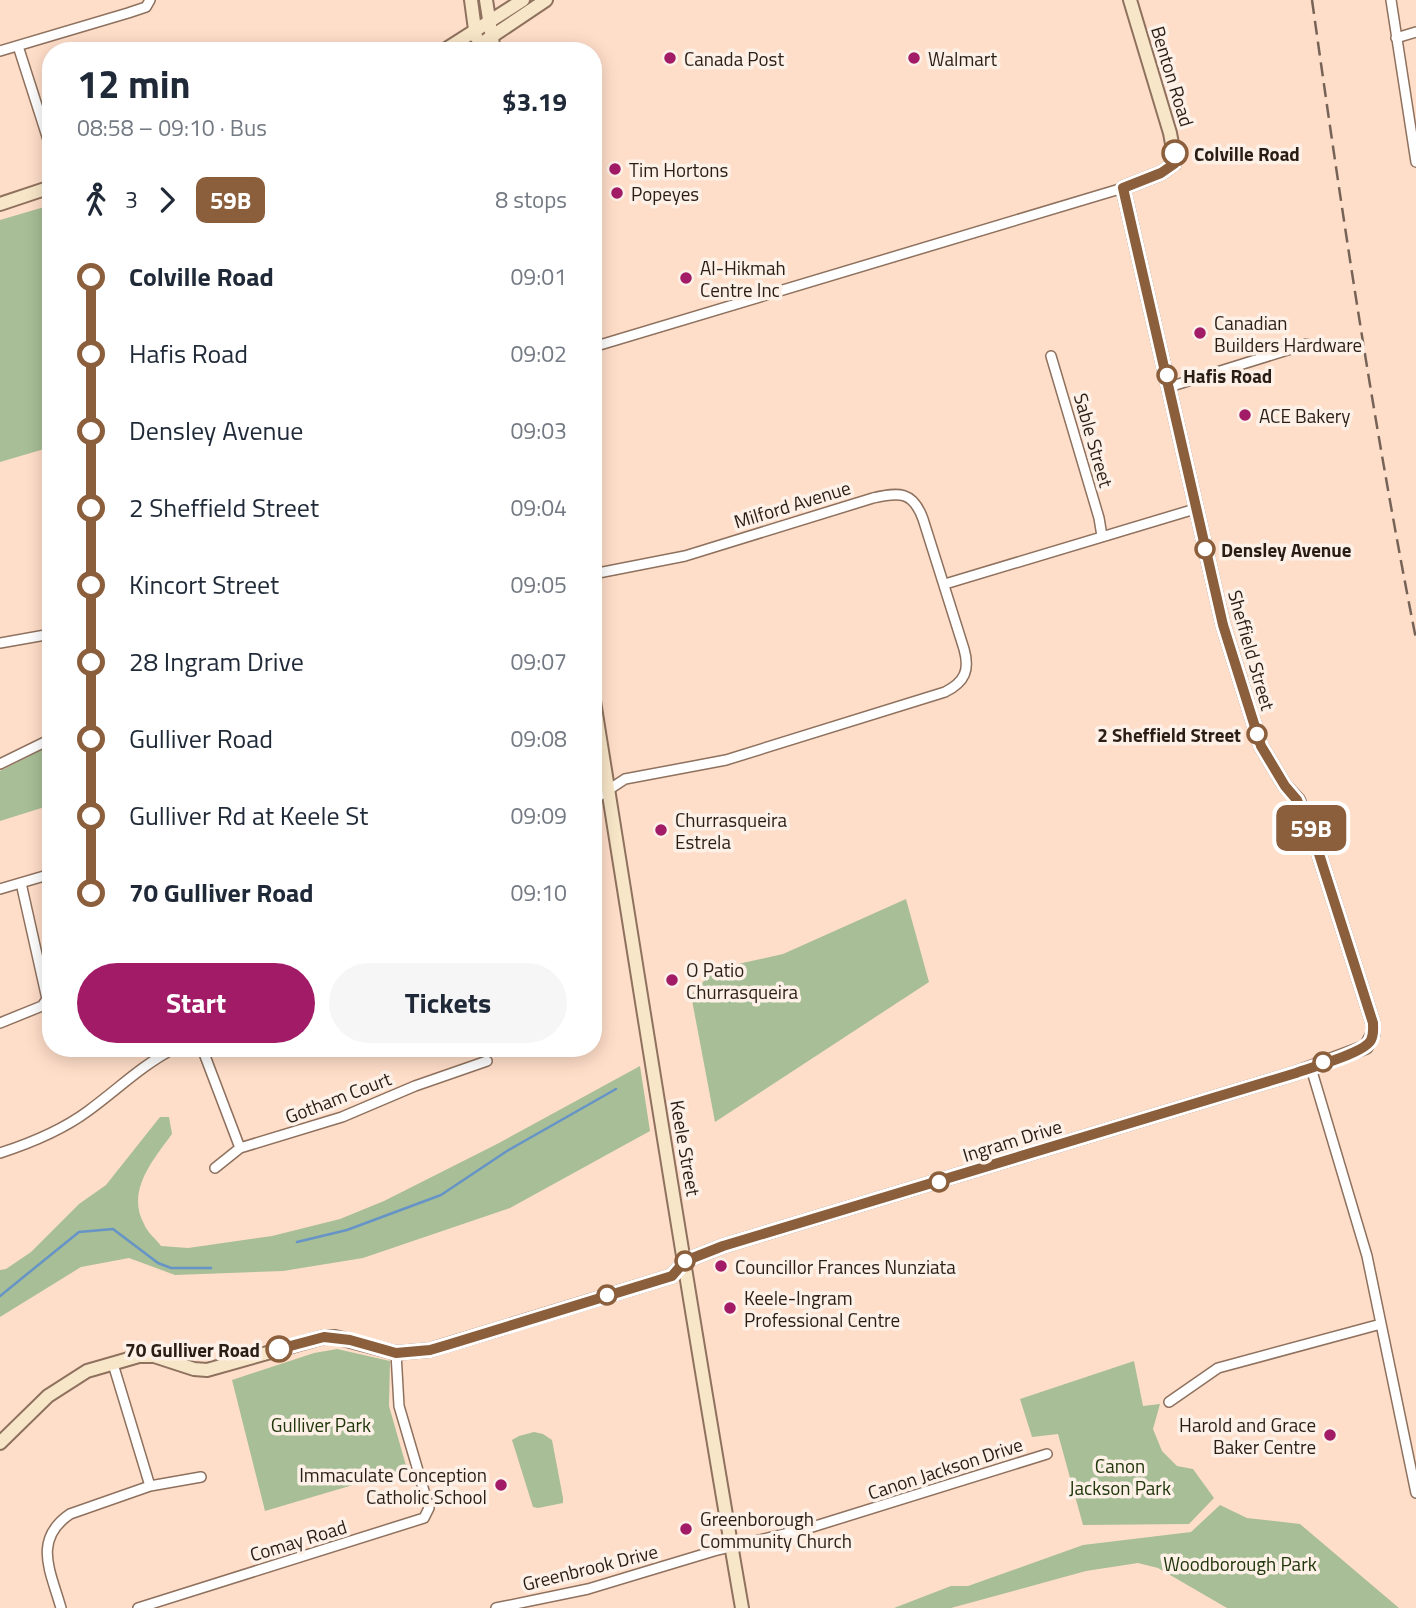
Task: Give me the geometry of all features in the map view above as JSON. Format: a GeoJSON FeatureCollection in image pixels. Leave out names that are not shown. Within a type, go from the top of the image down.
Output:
{"type":"FeatureCollection","features":[{"type":"Feature","properties":{"kind":"street"},"geometry":{"type":"LineString","coordinates":[[0,51],[128,13],[146,6],[150,0]]}},
{"type":"Feature","properties":{"kind":"street"},"geometry":{"type":"LineString","coordinates":[[471,0],[475,42]]}},
{"type":"Feature","properties":{"kind":"street"},"geometry":{"type":"LineString","coordinates":[[486,0],[493,42]]}},
{"type":"Feature","properties":{"kind":"street"},"geometry":{"type":"LineString","coordinates":[[457,42],[523,0]]}},
{"type":"Feature","properties":{"kind":"street"},"geometry":{"type":"LineString","coordinates":[[485,42],[546,0]]}},
{"type":"Feature","properties":{"kind":"street","name":"Benton Road"},"geometry":{"type":"LineString","coordinates":[[1123,188],[1161,173],[1174,164],[1175,153],[1130,0]]}},
{"type":"Feature","properties":{"kind":"street"},"geometry":{"type":"LineString","coordinates":[[1391,0],[1416,162]]}},
{"type":"Feature","properties":{"kind":"street"},"geometry":{"type":"LineString","coordinates":[[1396,38],[1416,32]]}},
{"type":"Feature","properties":{"kind":"street"},"geometry":{"type":"LineString","coordinates":[[18,46],[42,121]]}},
{"type":"Feature","properties":{"kind":"street"},"geometry":{"type":"LineString","coordinates":[[602,344],[1123,188]]}},
{"type":"Feature","properties":{"kind":"street","name":"Sheffield Street"},"geometry":{"type":"LineString","coordinates":[[1123,188],[1222,621],[1255,728],[1273,766],[1307,817],[1373,1023],[1373,1034],[1366,1047],[1311,1068]]}},
{"type":"Feature","properties":{"kind":"street"},"geometry":{"type":"LineString","coordinates":[[0,204],[42,190]]}},
{"type":"Feature","properties":{"kind":"street"},"geometry":{"type":"LineString","coordinates":[[1169,387],[1307,344]]}},
{"type":"Feature","properties":{"kind":"street","name":"Sable Street"},"geometry":{"type":"LineString","coordinates":[[1051,356],[1102,536]]}},
{"type":"Feature","properties":{"kind":"street","name":"Milford Avenue"},"geometry":{"type":"LineString","coordinates":[[602,572],[685,556],[890,494],[907,496],[919,507],[945,584]]}},
{"type":"Feature","properties":{"kind":"street"},"geometry":{"type":"LineString","coordinates":[[602,795],[625,779],[726,760],[956,687],[967,668],[966,657],[945,584],[1195,509]]}},
{"type":"Feature","properties":{"kind":"street"},"geometry":{"type":"LineString","coordinates":[[0,643],[42,636]]}},
{"type":"Feature","properties":{"kind":"street"},"geometry":{"type":"LineString","coordinates":[[0,764],[42,743]]}},
{"type":"Feature","properties":{"kind":"street","name":"Keele Street"},"geometry":{"type":"LineString","coordinates":[[602,749],[702,1381],[742,1608]]}},
{"type":"Feature","properties":{"kind":"street"},"geometry":{"type":"LineString","coordinates":[[0,889],[42,877]]}},
{"type":"Feature","properties":{"kind":"street"},"geometry":{"type":"LineString","coordinates":[[21,883],[42,977]]}},
{"type":"Feature","properties":{"kind":"street"},"geometry":{"type":"LineString","coordinates":[[0,1023],[42,1006]]}},
{"type":"Feature","properties":{"kind":"street"},"geometry":{"type":"LineString","coordinates":[[0,1153],[51,1134],[70,1123],[158,1057]]}},
{"type":"Feature","properties":{"kind":"street"},"geometry":{"type":"LineString","coordinates":[[205,1057],[240,1148],[215,1168]]}},
{"type":"Feature","properties":{"kind":"street","name":"Gotham Court"},"geometry":{"type":"LineString","coordinates":[[240,1148],[342,1117],[405,1090],[487,1061]]}},
{"type":"Feature","properties":{"kind":"street"},"geometry":{"type":"LineString","coordinates":[[1311,1068],[1367,1256],[1416,1493]]}},
{"type":"Feature","properties":{"kind":"street","name":"Ingram Drive"},"geometry":{"type":"LineString","coordinates":[[396,1353],[430,1350],[672,1276],[685,1261],[723,1246],[1311,1068]]}},
{"type":"Feature","properties":{"kind":"street"},"geometry":{"type":"LineString","coordinates":[[1170,1402],[1218,1368],[1381,1324]]}},
{"type":"Feature","properties":{"kind":"street"},"geometry":{"type":"LineString","coordinates":[[0,1443],[59,1387],[87,1371],[139,1356],[154,1356],[194,1369],[207,1370],[324,1337],[350,1340],[396,1353]]}},
{"type":"Feature","properties":{"kind":"street","name":"Comay Road"},"geometry":{"type":"LineString","coordinates":[[138,1608],[424,1518],[428,1513],[428,1503],[399,1406],[396,1353]]}},
{"type":"Feature","properties":{"kind":"street"},"geometry":{"type":"LineString","coordinates":[[113,1363],[150,1486]]}},
{"type":"Feature","properties":{"kind":"street","name":"Canon Jackson Drive"},"geometry":{"type":"LineString","coordinates":[[732,1546],[870,1510],[1047,1454]]}},
{"type":"Feature","properties":{"kind":"street"},"geometry":{"type":"LineString","coordinates":[[61,1608],[46,1549],[47,1540],[56,1526],[70,1514],[150,1486],[201,1477]]}},
{"type":"Feature","properties":{"kind":"street","name":"Greenbrook Drive"},"geometry":{"type":"LineString","coordinates":[[496,1608],[587,1589],[732,1546]]}},
{"type":"Feature","properties":{"kind":"green space"},"geometry":{"type":"Polygon","coordinates":[[[42,208],[42,450],[0,462],[0,220],[42,208]]]}},
{"type":"Feature","properties":{"kind":"green space"},"geometry":{"type":"Polygon","coordinates":[[[42,750],[42,808],[0,821],[0,771],[42,750]]]}},
{"type":"Feature","properties":{"kind":"green space"},"geometry":{"type":"Polygon","coordinates":[[[906,899],[929,982],[715,1122],[691,995],[715,969],[783,954],[906,899]]]}},
{"type":"Feature","properties":{"kind":"green space"},"geometry":{"type":"Polygon","coordinates":[[[640,1066],[650,1131],[510,1208],[363,1258],[283,1271],[175,1275],[129,1258],[81,1267],[0,1317],[0,1270],[6,1269],[31,1252],[79,1204],[106,1185],[160,1117],[169,1117],[172,1134],[144,1176],[138,1200],[139,1212],[145,1227],[161,1246],[188,1248],[272,1236],[340,1219],[384,1201],[497,1144],[640,1066]]]}},
{"type":"Feature","properties":{"kind":"green space","name":"Gulliver Park"},"geometry":{"type":"Polygon","coordinates":[[[337,1349],[390,1361],[389,1406],[407,1469],[265,1511],[232,1380],[314,1353],[337,1349]]]}},
{"type":"Feature","properties":{"kind":"green space","name":"Canon Jackson Park"},"geometry":{"type":"Polygon","coordinates":[[[1134,1361],[1143,1406],[1160,1404],[1153,1429],[1162,1451],[1177,1466],[1193,1469],[1214,1498],[1189,1524],[1083,1525],[1058,1434],[1032,1437],[1020,1399],[1134,1361]]]}},
{"type":"Feature","properties":{"kind":"green space"},"geometry":{"type":"Polygon","coordinates":[[[534,1432],[552,1440],[563,1503],[533,1507],[512,1440],[534,1432]]]}},
{"type":"Feature","properties":{"kind":"green space","name":"Woodborough Park"},"geometry":{"type":"Polygon","coordinates":[[[1220,1505],[1247,1518],[1300,1524],[1399,1608],[1227,1608],[1158,1568],[1138,1563],[1086,1571],[951,1608],[894,1608],[951,1586],[968,1586],[1083,1545],[1191,1532],[1220,1505]]]}},
{"type":"Feature","properties":{"kind":"waterway"},"geometry":{"type":"LineString","coordinates":[[297,1242],[347,1230],[441,1195],[507,1151],[616,1089]]}},
{"type":"Feature","properties":{"kind":"waterway"},"geometry":{"type":"LineString","coordinates":[[0,1296],[79,1232],[113,1229],[158,1263],[171,1268],[211,1268]]}},
{"type":"Feature","properties":{"kind":"railway"},"geometry":{"type":"LineString","coordinates":[[1312,0],[1386,480],[1416,639]]}},
{"type":"Feature","properties":{"kind":"bus line","name":"59B"},"geometry":{"type":"LineString","coordinates":[[279,1349],[324,1337],[335,1337],[396,1353],[430,1350],[672,1276],[685,1261],[723,1246],[1296,1073],[1366,1047],[1373,1034],[1373,1023],[1316,841],[1307,817],[1261,746],[1223,625],[1123,188],[1161,173],[1174,164],[1175,153]]}},
{"type":"Feature","properties":{"kind":"place","name":"Canada Post"},"geometry":{"type":"Point","coordinates":[670,58]}},
{"type":"Feature","properties":{"kind":"place","name":"Walmart"},"geometry":{"type":"Point","coordinates":[914,58]}},
{"type":"Feature","properties":{"kind":"place","name":"Colville Road"},"geometry":{"type":"Point","coordinates":[1175,153]}},
{"type":"Feature","properties":{"kind":"place","name":"Tim Hortons"},"geometry":{"type":"Point","coordinates":[615,169]}},
{"type":"Feature","properties":{"kind":"place","name":"Popeyes"},"geometry":{"type":"Point","coordinates":[617,193]}},
{"type":"Feature","properties":{"kind":"place","name":"Al-Hikmah Centre Inc"},"geometry":{"type":"Point","coordinates":[686,278]}},
{"type":"Feature","properties":{"kind":"place","name":"Canadian Builders Hardware"},"geometry":{"type":"Point","coordinates":[1200,333]}},
{"type":"Feature","properties":{"kind":"place","name":"Hafis Road"},"geometry":{"type":"Point","coordinates":[1167,375]}},
{"type":"Feature","properties":{"kind":"place","name":"ACE Bakery"},"geometry":{"type":"Point","coordinates":[1245,415]}},
{"type":"Feature","properties":{"kind":"place","name":"Densley Avenue"},"geometry":{"type":"Point","coordinates":[1205,549]}},
{"type":"Feature","properties":{"kind":"place","name":"2 Sheffield Street"},"geometry":{"type":"Point","coordinates":[1257,734]}},
{"type":"Feature","properties":{"kind":"place","name":"Churrasqueira Estrela"},"geometry":{"type":"Point","coordinates":[661,830]}},
{"type":"Feature","properties":{"kind":"place","name":"O Patio Churrasqueira"},"geometry":{"type":"Point","coordinates":[672,980]}},
{"type":"Feature","properties":{"kind":"place","name":"Councillor Frances Nunziata"},"geometry":{"type":"Point","coordinates":[721,1266]}},
{"type":"Feature","properties":{"kind":"place","name":"Keele-Ingram Professional Centre"},"geometry":{"type":"Point","coordinates":[730,1308]}},
{"type":"Feature","properties":{"kind":"place","name":"70 Gulliver Road"},"geometry":{"type":"Point","coordinates":[279,1349]}},
{"type":"Feature","properties":{"kind":"place","name":"Harold and Grace Baker Centre"},"geometry":{"type":"Point","coordinates":[1330,1435]}},
{"type":"Feature","properties":{"kind":"place","name":"Immaculate Conception Catholic School"},"geometry":{"type":"Point","coordinates":[501,1485]}},
{"type":"Feature","properties":{"kind":"place","name":"Greenborough Community Church"},"geometry":{"type":"Point","coordinates":[686,1529]}}]}
